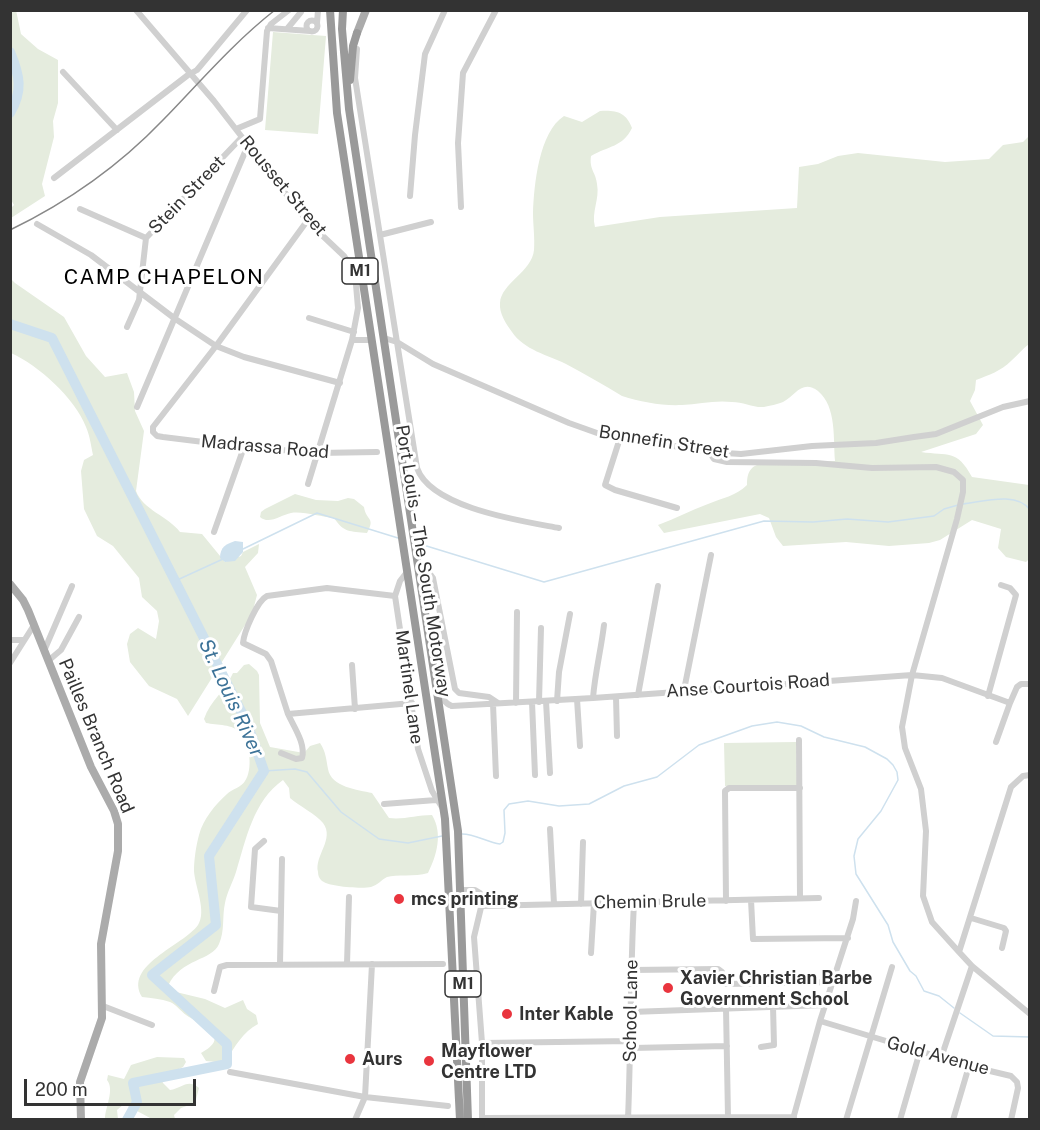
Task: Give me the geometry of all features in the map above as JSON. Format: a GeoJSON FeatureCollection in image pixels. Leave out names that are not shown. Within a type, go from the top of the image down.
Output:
{"type":"FeatureCollection","features":[{"type":"Feature","properties":{"kind":"highway","name":"Port Louis – The South Motorway"},"geometry":{"type":"LineString","coordinates":[[330,10],[337,113],[444,809],[460,1119]]}},
{"type":"Feature","properties":{"kind":"highway","name":"Port Louis – The South Motorway"},"geometry":{"type":"LineString","coordinates":[[343,10],[342,29],[349,109],[457,818],[468,1119]]}},
{"type":"Feature","properties":{"kind":"highway"},"geometry":{"type":"LineString","coordinates":[[349,109],[352,56],[357,33]]}},
{"type":"Feature","properties":{"kind":"main road"},"geometry":{"type":"LineString","coordinates":[[357,33],[366,10]]}},
{"type":"Feature","properties":{"kind":"main road","name":"Pailles Branch Road"},"geometry":{"type":"LineString","coordinates":[[10,584],[23,600],[91,767],[114,811],[118,824],[118,852],[101,944],[103,1006],[101,1025],[80,1082],[81,1119]]}},
{"type":"Feature","properties":{"kind":"street","name":"Rousset Street"},"geometry":{"type":"LineString","coordinates":[[136,10],[236,129],[307,221],[345,256],[356,273],[358,308],[354,332],[308,484]]}},
{"type":"Feature","properties":{"kind":"street"},"geometry":{"type":"LineString","coordinates":[[54,178],[197,70],[247,10]]}},
{"type":"Feature","properties":{"kind":"street"},"geometry":{"type":"LineString","coordinates":[[236,129],[257,122],[262,115],[268,28],[289,10]]}},
{"type":"Feature","properties":{"kind":"street"},"geometry":{"type":"LineString","coordinates":[[268,28],[316,30],[318,10]]}},
{"type":"Feature","properties":{"kind":"street"},"geometry":{"type":"LineString","coordinates":[[410,196],[425,54],[445,10]]}},
{"type":"Feature","properties":{"kind":"street"},"geometry":{"type":"LineString","coordinates":[[460,207],[458,143],[463,73],[496,10]]}},
{"type":"Feature","properties":{"kind":"street"},"geometry":{"type":"LineString","coordinates":[[287,29],[300,11],[309,22]]}},
{"type":"Feature","properties":{"kind":"street"},"geometry":{"type":"LineString","coordinates":[[309,22],[317,23]]}},
{"type":"Feature","properties":{"kind":"street"},"geometry":{"type":"LineString","coordinates":[[309,22],[307,27],[310,31]]}},
{"type":"Feature","properties":{"kind":"street"},"geometry":{"type":"LineString","coordinates":[[357,33],[356,78],[420,477],[435,490],[466,506],[489,514],[559,528]]}},
{"type":"Feature","properties":{"kind":"street"},"geometry":{"type":"LineString","coordinates":[[63,72],[117,130]]}},
{"type":"Feature","properties":{"kind":"street","name":"Stein Street"},"geometry":{"type":"LineString","coordinates":[[127,327],[140,292],[146,238],[242,137]]}},
{"type":"Feature","properties":{"kind":"street"},"geometry":{"type":"LineString","coordinates":[[137,407],[248,145]]}},
{"type":"Feature","properties":{"kind":"street"},"geometry":{"type":"LineString","coordinates":[[80,209],[146,238]]}},
{"type":"Feature","properties":{"kind":"street"},"geometry":{"type":"LineString","coordinates":[[216,346],[307,221]]}},
{"type":"Feature","properties":{"kind":"street"},"geometry":{"type":"LineString","coordinates":[[380,235],[431,222]]}},
{"type":"Feature","properties":{"kind":"street"},"geometry":{"type":"LineString","coordinates":[[37,224],[91,255],[174,318],[216,346],[244,357],[340,383]]}},
{"type":"Feature","properties":{"kind":"street"},"geometry":{"type":"LineString","coordinates":[[309,318],[354,332]]}},
{"type":"Feature","properties":{"kind":"street","name":"Bonnefin Street"},"geometry":{"type":"LineString","coordinates":[[384,338],[397,342],[433,364],[578,427],[620,438],[708,452],[741,454],[936,434],[1003,407],[1029,401]]}},
{"type":"Feature","properties":{"kind":"street"},"geometry":{"type":"LineString","coordinates":[[352,340],[371,340]]}},
{"type":"Feature","properties":{"kind":"street","name":"Madrassa Road"},"geometry":{"type":"LineString","coordinates":[[216,346],[153,427],[154,434],[244,447],[318,453],[377,452]]}},
{"type":"Feature","properties":{"kind":"street"},"geometry":{"type":"LineString","coordinates":[[620,438],[605,485],[677,508]]}},
{"type":"Feature","properties":{"kind":"street"},"geometry":{"type":"LineString","coordinates":[[214,532],[244,447]]}},
{"type":"Feature","properties":{"kind":"street"},"geometry":{"type":"LineString","coordinates":[[708,452],[714,459],[727,462],[945,469],[961,476],[963,492],[957,519],[912,675],[902,727],[905,747],[921,789],[926,831],[923,896],[932,922],[959,952],[972,966],[1028,1010]]}},
{"type":"Feature","properties":{"kind":"street"},"geometry":{"type":"LineString","coordinates":[[684,690],[711,555]]}},
{"type":"Feature","properties":{"kind":"street"},"geometry":{"type":"LineString","coordinates":[[420,569],[433,578],[455,689],[459,693],[489,697],[496,704],[496,776]]}},
{"type":"Feature","properties":{"kind":"street"},"geometry":{"type":"LineString","coordinates":[[281,753],[296,759],[302,758],[302,745],[288,714],[271,661],[266,654],[243,643],[245,631],[263,597],[327,588],[395,596],[400,581],[407,572]]}},
{"type":"Feature","properties":{"kind":"street"},"geometry":{"type":"LineString","coordinates":[[988,696],[1016,595],[1010,588],[1001,585]]}},
{"type":"Feature","properties":{"kind":"street"},"geometry":{"type":"LineString","coordinates":[[44,651],[72,586]]}},
{"type":"Feature","properties":{"kind":"street"},"geometry":{"type":"LineString","coordinates":[[638,695],[658,586]]}},
{"type":"Feature","properties":{"kind":"street","name":"Martinel Lane"},"geometry":{"type":"LineString","coordinates":[[395,596],[418,749],[436,800],[444,809]]}},
{"type":"Feature","properties":{"kind":"street"},"geometry":{"type":"LineString","coordinates":[[516,703],[517,612]]}},
{"type":"Feature","properties":{"kind":"street"},"geometry":{"type":"LineString","coordinates":[[557,701],[559,672],[570,614]]}},
{"type":"Feature","properties":{"kind":"street"},"geometry":{"type":"LineString","coordinates":[[48,661],[61,650],[79,616]]}},
{"type":"Feature","properties":{"kind":"street"},"geometry":{"type":"LineString","coordinates":[[10,663],[34,625]]}},
{"type":"Feature","properties":{"kind":"street"},"geometry":{"type":"LineString","coordinates":[[593,698],[595,670],[599,661],[604,625]]}},
{"type":"Feature","properties":{"kind":"street"},"geometry":{"type":"LineString","coordinates":[[535,775],[541,628]]}},
{"type":"Feature","properties":{"kind":"street"},"geometry":{"type":"LineString","coordinates":[[10,640],[24,640]]}},
{"type":"Feature","properties":{"kind":"street"},"geometry":{"type":"LineString","coordinates":[[352,665],[355,709]]}},
{"type":"Feature","properties":{"kind":"street"},"geometry":{"type":"LineString","coordinates":[[436,675],[443,700],[452,706]]}},
{"type":"Feature","properties":{"kind":"street","name":"Anse Courtois Road"},"geometry":{"type":"LineString","coordinates":[[452,706],[557,701],[912,675],[942,678],[1011,703]]}},
{"type":"Feature","properties":{"kind":"street"},"geometry":{"type":"LineString","coordinates":[[996,742],[1017,687],[1021,684],[1029,684]]}},
{"type":"Feature","properties":{"kind":"street"},"geometry":{"type":"LineString","coordinates":[[616,697],[617,736]]}},
{"type":"Feature","properties":{"kind":"street"},"geometry":{"type":"LineString","coordinates":[[577,699],[580,746]]}},
{"type":"Feature","properties":{"kind":"street"},"geometry":{"type":"LineString","coordinates":[[539,702],[550,773]]}},
{"type":"Feature","properties":{"kind":"street"},"geometry":{"type":"LineString","coordinates":[[288,714],[412,703]]}},
{"type":"Feature","properties":{"kind":"street"},"geometry":{"type":"LineString","coordinates":[[443,723],[445,711],[452,706]]}},
{"type":"Feature","properties":{"kind":"street"},"geometry":{"type":"LineString","coordinates":[[799,740],[800,898]]}},
{"type":"Feature","properties":{"kind":"street"},"geometry":{"type":"LineString","coordinates":[[959,952],[1011,787],[1023,776],[1029,775]]}},
{"type":"Feature","properties":{"kind":"street"},"geometry":{"type":"LineString","coordinates":[[726,901],[725,791],[729,788],[800,788]]}},
{"type":"Feature","properties":{"kind":"street"},"geometry":{"type":"LineString","coordinates":[[384,804],[436,800]]}},
{"type":"Feature","properties":{"kind":"street"},"geometry":{"type":"LineString","coordinates":[[550,829],[554,904]]}},
{"type":"Feature","properties":{"kind":"street"},"geometry":{"type":"LineString","coordinates":[[264,841],[255,849],[251,907],[281,911]]}},
{"type":"Feature","properties":{"kind":"street"},"geometry":{"type":"LineString","coordinates":[[581,904],[584,842]]}},
{"type":"Feature","properties":{"kind":"street"},"geometry":{"type":"LineString","coordinates":[[280,964],[282,859]]}},
{"type":"Feature","properties":{"kind":"street"},"geometry":{"type":"LineString","coordinates":[[460,890],[475,890],[483,899],[474,937],[482,1043],[482,1118],[793,1118],[832,982],[848,938],[856,901]]}},
{"type":"Feature","properties":{"kind":"street"},"geometry":{"type":"LineString","coordinates":[[347,964],[349,897]]}},
{"type":"Feature","properties":{"kind":"street","name":"Chemin Brule"},"geometry":{"type":"LineString","coordinates":[[482,906],[819,898]]}},
{"type":"Feature","properties":{"kind":"street"},"geometry":{"type":"LineString","coordinates":[[751,900],[753,939],[848,938]]}},
{"type":"Feature","properties":{"kind":"street"},"geometry":{"type":"LineString","coordinates":[[591,953],[594,903]]}},
{"type":"Feature","properties":{"kind":"street","name":"School Lane"},"geometry":{"type":"LineString","coordinates":[[628,1118],[632,1045],[631,970],[634,903]]}},
{"type":"Feature","properties":{"kind":"street"},"geometry":{"type":"LineString","coordinates":[[971,918],[1004,928],[1006,931],[1002,948]]}},
{"type":"Feature","properties":{"kind":"street"},"geometry":{"type":"LineString","coordinates":[[355,1119],[365,1097],[372,964]]}},
{"type":"Feature","properties":{"kind":"street"},"geometry":{"type":"LineString","coordinates":[[214,991],[220,967],[227,965],[443,964]]}},
{"type":"Feature","properties":{"kind":"street"},"geometry":{"type":"LineString","coordinates":[[941,1058],[972,966]]}},
{"type":"Feature","properties":{"kind":"street"},"geometry":{"type":"LineString","coordinates":[[846,1119],[892,967]]}},
{"type":"Feature","properties":{"kind":"street"},"geometry":{"type":"LineString","coordinates":[[631,970],[718,969],[722,972],[722,981],[726,984],[832,982]]}},
{"type":"Feature","properties":{"kind":"street"},"geometry":{"type":"LineString","coordinates":[[631,1012],[825,1005]]}},
{"type":"Feature","properties":{"kind":"street"},"geometry":{"type":"LineString","coordinates":[[103,1006],[152,1025]]}},
{"type":"Feature","properties":{"kind":"street"},"geometry":{"type":"LineString","coordinates":[[761,1047],[774,1044],[773,1006]]}},
{"type":"Feature","properties":{"kind":"street"},"geometry":{"type":"LineString","coordinates":[[726,1008],[728,1117]]}},
{"type":"Feature","properties":{"kind":"street","name":"Gold Avenue"},"geometry":{"type":"LineString","coordinates":[[820,1022],[969,1066],[1011,1076],[1017,1082],[1018,1088],[1011,1119]]}},
{"type":"Feature","properties":{"kind":"street"},"geometry":{"type":"LineString","coordinates":[[482,1043],[727,1046]]}},
{"type":"Feature","properties":{"kind":"street"},"geometry":{"type":"LineString","coordinates":[[900,1119],[920,1051]]}},
{"type":"Feature","properties":{"kind":"street"},"geometry":{"type":"LineString","coordinates":[[953,1119],[969,1066]]}},
{"type":"Feature","properties":{"kind":"street"},"geometry":{"type":"LineString","coordinates":[[230,1072],[365,1097],[448,1106]]}},
{"type":"Feature","properties":{"kind":"shaded area"},"geometry":{"type":"Polygon","coordinates":[[[16,10],[21,34],[38,49],[58,60],[58,103],[53,121],[54,137],[42,184],[45,196],[11,218],[11,208],[14,205],[10,198],[10,11],[16,10]]]}},
{"type":"Feature","properties":{"kind":"shaded area"},"geometry":{"type":"Polygon","coordinates":[[[273,32],[326,36],[318,134],[265,130],[273,32]]]}},
{"type":"Feature","properties":{"kind":"shaded area"},"geometry":{"type":"Polygon","coordinates":[[[600,111],[620,113],[627,118],[632,128],[620,143],[591,156],[591,165],[598,190],[594,216],[595,227],[660,217],[797,208],[799,167],[858,153],[945,162],[989,159],[1003,145],[1023,142],[1029,136],[1029,344],[1003,367],[976,380],[970,401],[983,425],[976,434],[921,452],[951,455],[962,462],[972,477],[1029,485],[1029,559],[1026,562],[1006,557],[998,548],[1001,529],[972,520],[940,540],[889,546],[846,542],[783,546],[776,537],[769,518],[760,514],[664,533],[658,525],[743,489],[747,485],[750,470],[759,464],[835,461],[833,424],[824,398],[818,391],[807,387],[783,402],[764,407],[736,402],[667,405],[622,396],[566,364],[530,348],[512,332],[505,322],[500,303],[505,289],[532,258],[535,188],[543,146],[556,124],[564,116],[582,122],[600,111]]]}},
{"type":"Feature","properties":{"kind":"shaded area"},"geometry":{"type":"Polygon","coordinates":[[[10,278],[64,317],[86,356],[105,377],[127,373],[134,392],[135,411],[144,431],[136,491],[139,498],[180,532],[202,534],[225,562],[241,556],[243,552],[259,544],[258,553],[245,567],[257,595],[252,614],[188,716],[177,699],[149,686],[130,662],[127,644],[130,634],[138,628],[156,639],[159,621],[157,611],[142,597],[139,578],[113,546],[97,536],[84,509],[81,471],[84,460],[93,455],[81,416],[65,394],[44,374],[11,353],[10,278]]]}},
{"type":"Feature","properties":{"kind":"shaded area"},"geometry":{"type":"Polygon","coordinates":[[[295,494],[316,500],[354,499],[364,507],[371,521],[370,528],[367,533],[352,531],[344,529],[334,518],[306,513],[291,513],[271,520],[260,517],[261,512],[265,509],[295,494]]]}},
{"type":"Feature","properties":{"kind":"shaded area"},"geometry":{"type":"Polygon","coordinates":[[[249,664],[259,675],[260,723],[270,747],[304,753],[310,746],[320,743],[330,775],[334,780],[346,787],[372,793],[389,818],[432,815],[437,829],[438,844],[428,873],[387,877],[367,888],[330,884],[321,880],[318,873],[319,860],[327,835],[323,823],[290,798],[289,788],[283,780],[273,789],[264,799],[247,834],[226,899],[219,944],[210,954],[180,970],[168,986],[176,992],[205,999],[225,1008],[243,1000],[247,1009],[256,1015],[258,1024],[244,1035],[226,1061],[216,1062],[206,1061],[201,1053],[214,1042],[215,1037],[208,1028],[170,1002],[142,997],[138,986],[147,966],[191,933],[198,925],[201,906],[194,871],[196,848],[201,829],[206,818],[218,803],[229,792],[244,783],[250,764],[247,743],[238,730],[229,726],[206,723],[204,719],[233,673],[237,673],[244,665],[249,664]]]}},
{"type":"Feature","properties":{"kind":"shaded area"},"geometry":{"type":"Polygon","coordinates":[[[796,742],[797,785],[725,786],[724,743],[796,742]]]}},
{"type":"Feature","properties":{"kind":"shaded area"},"geometry":{"type":"Polygon","coordinates":[[[157,1057],[184,1058],[186,1062],[183,1067],[161,1078],[170,1090],[188,1084],[195,1085],[199,1088],[195,1103],[181,1108],[174,1115],[175,1119],[152,1119],[124,1104],[117,1110],[118,1119],[105,1119],[110,1094],[108,1075],[124,1079],[131,1065],[157,1057]]]}},
{"type":"Feature","properties":{"kind":"water"},"geometry":{"type":"Polygon","coordinates":[[[235,541],[243,542],[243,552],[235,561],[225,562],[220,558],[221,551],[226,545],[235,541]]]}},
{"type":"Feature","properties":{"kind":"waterway","name":"St. Louis River"},"geometry":{"type":"LineString","coordinates":[[10,52],[19,83],[17,98],[10,113]]}},
{"type":"Feature","properties":{"kind":"waterway","name":"St. Louis River"},"geometry":{"type":"LineString","coordinates":[[10,324],[52,338],[247,723],[264,771],[209,856],[216,925],[152,975],[227,1044],[227,1064],[133,1083],[137,1102],[127,1120]]}},
{"type":"Feature","properties":{"kind":"waterway"},"geometry":{"type":"LineString","coordinates":[[963,504],[1008,499],[1024,504],[1030,510]]}},
{"type":"Feature","properties":{"kind":"waterway"},"geometry":{"type":"LineString","coordinates":[[420,544],[544,582],[764,521],[813,522],[847,519],[888,522],[934,516],[944,509],[958,505]]}},
{"type":"Feature","properties":{"kind":"waterway"},"geometry":{"type":"LineString","coordinates":[[243,549],[317,513],[398,538]]}},
{"type":"Feature","properties":{"kind":"waterway"},"geometry":{"type":"LineString","coordinates":[[175,581],[223,559]]}},
{"type":"Feature","properties":{"kind":"waterway"},"geometry":{"type":"LineString","coordinates":[[462,834],[500,844],[503,842],[505,833],[504,810],[509,804],[528,801],[559,806],[589,804],[624,786],[657,777],[699,745],[752,726],[777,722],[801,726],[824,737],[865,747],[887,759],[897,772],[898,780],[881,811],[858,839],[854,856],[856,874],[888,925],[893,942],[924,991],[939,996],[954,1008]]}},
{"type":"Feature","properties":{"kind":"waterway"},"geometry":{"type":"LineString","coordinates":[[264,771],[295,769],[307,772],[341,812],[379,839],[408,843],[442,836]]}},
{"type":"Feature","properties":{"kind":"waterway"},"geometry":{"type":"LineString","coordinates":[[960,1013],[993,1036],[1030,1037]]}},
{"type":"Feature","properties":{"kind":"tram line"},"geometry":{"type":"LineString","coordinates":[[10,230],[72,195],[111,168],[146,137],[231,49],[275,10]]}},
{"type":"Feature","properties":{"kind":"place","name":"mcs printing"},"geometry":{"type":"Point","coordinates":[399,899]}},
{"type":"Feature","properties":{"kind":"place","name":"Xavier Christian Barbe Government School"},"geometry":{"type":"Point","coordinates":[668,988]}},
{"type":"Feature","properties":{"kind":"place","name":"Inter Kable"},"geometry":{"type":"Point","coordinates":[507,1014]}},
{"type":"Feature","properties":{"kind":"place","name":"Aurs"},"geometry":{"type":"Point","coordinates":[350,1059]}},
{"type":"Feature","properties":{"kind":"place","name":"Mayflower Centre LTD"},"geometry":{"type":"Point","coordinates":[429,1061]}},
{"type":"Feature","properties":{"kind":"district","name":"CAMP CHAPELON"},"geometry":{"type":"Point","coordinates":[164,278]}}]}
